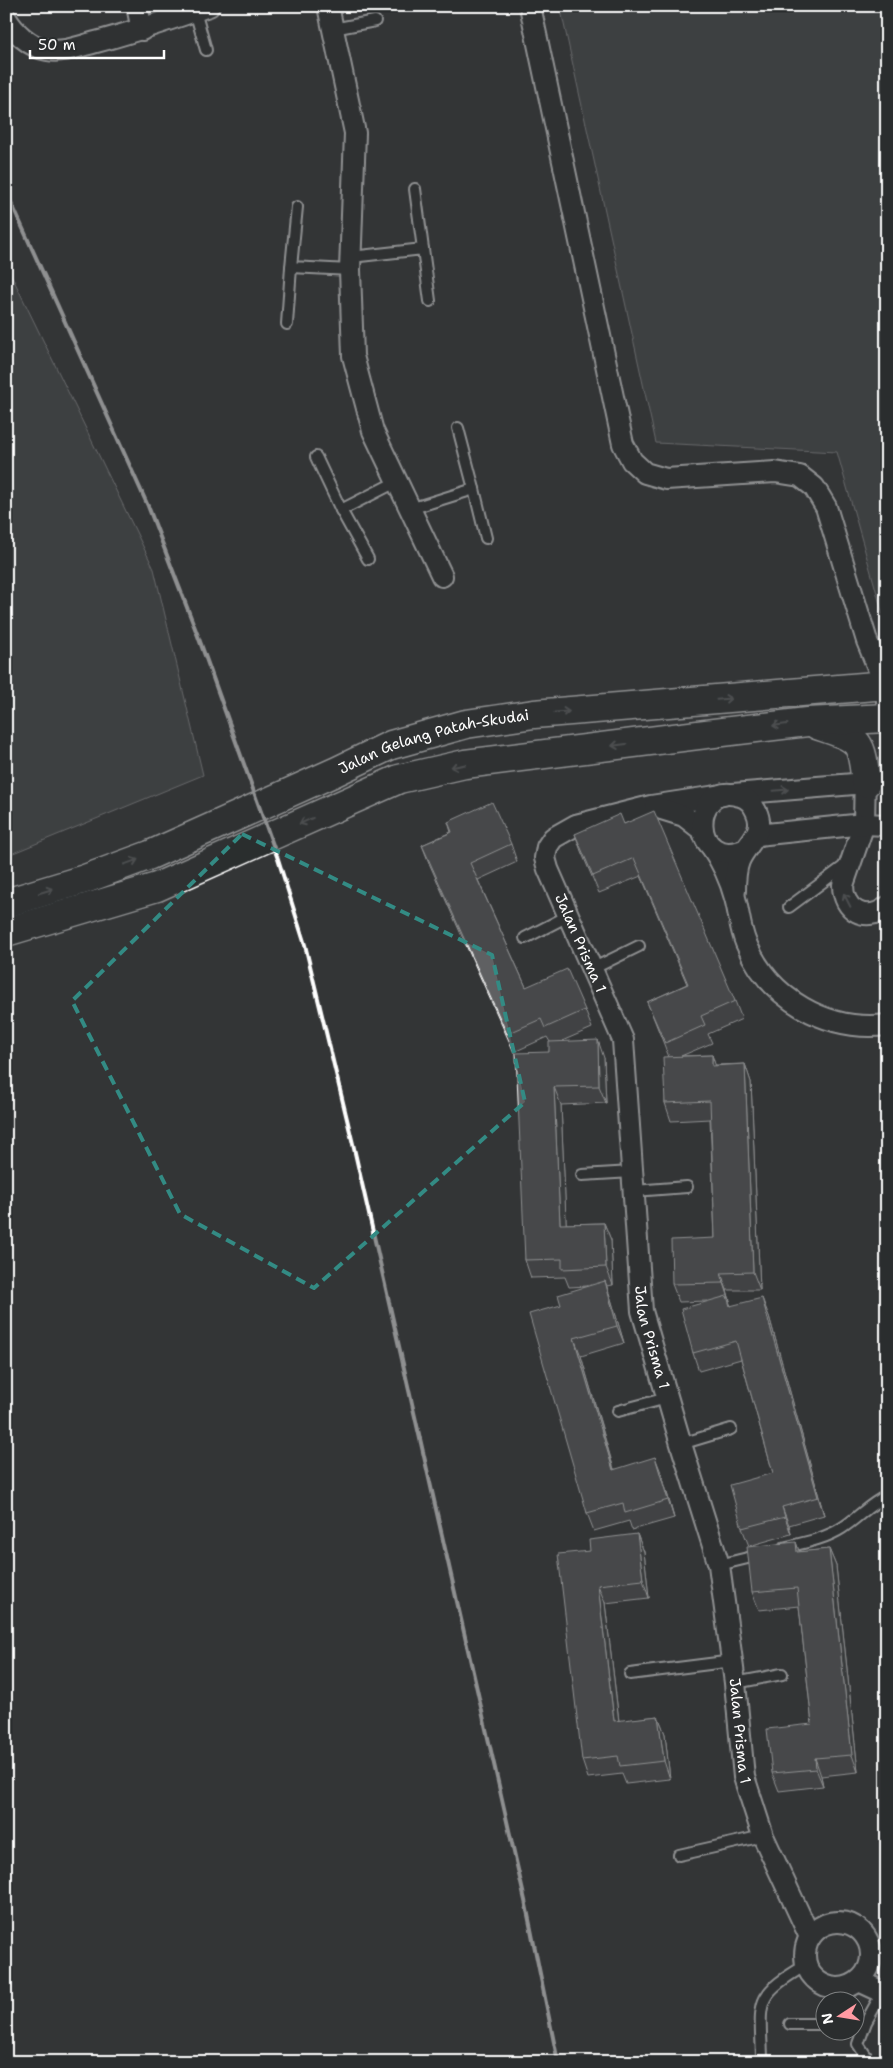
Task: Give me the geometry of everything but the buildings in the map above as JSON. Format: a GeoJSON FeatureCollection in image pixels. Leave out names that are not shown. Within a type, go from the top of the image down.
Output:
{"type":"FeatureCollection","features":[{"type":"Feature","properties":{"kind":"main road","name":"Jalan Gelang Patah-Skudai"},"geometry":{"type":"LineString","coordinates":[[6,903],[85,879],[150,855],[391,745],[466,724],[534,714],[881,690]]}},
{"type":"Feature","properties":{"kind":"main road","name":"Jalan Gelang Patah-Skudai"},"geometry":{"type":"LineString","coordinates":[[6,932],[157,887],[398,779],[465,764],[807,722],[875,719]]}},
{"type":"Feature","properties":{"kind":"main road"},"geometry":{"type":"LineString","coordinates":[[807,722],[845,735],[857,742],[863,752],[866,783]]}},
{"type":"Feature","properties":{"kind":"street"},"geometry":{"type":"LineString","coordinates":[[137,6],[142,30]]}},
{"type":"Feature","properties":{"kind":"street"},"geometry":{"type":"LineString","coordinates":[[328,6],[355,133],[351,264],[353,356],[373,431],[442,576]]}},
{"type":"Feature","properties":{"kind":"street"},"geometry":{"type":"LineString","coordinates":[[530,6],[623,444],[632,461],[646,473],[666,479],[775,472],[800,476],[814,487],[826,507],[881,690],[866,783],[864,824],[843,885],[846,902],[852,909],[870,915],[879,913],[887,907]]}},
{"type":"Feature","properties":{"kind":"street"},"geometry":{"type":"LineString","coordinates":[[6,18],[11,27],[25,40],[46,50],[65,50],[142,30],[202,9]]}},
{"type":"Feature","properties":{"kind":"street","name":"Jalan Prisma 1"},"geometry":{"type":"LineString","coordinates":[[810,1937],[763,1836],[744,1777],[733,1661],[720,1565],[681,1444],[642,1310],[623,1040],[568,916],[545,858],[547,847],[553,838],[576,825],[651,806],[728,795],[866,783]]}},
{"type":"Feature","properties":{"kind":"street"},"geometry":{"type":"LineString","coordinates":[[735,896],[736,872],[760,826],[759,817],[749,801],[728,795],[715,798],[703,812],[706,838],[726,872],[735,896],[746,942],[762,972],[782,994],[807,1011],[832,1022],[869,1028],[887,1025]]}},
{"type":"Feature","properties":{"kind":"street"},"geometry":{"type":"LineString","coordinates":[[651,806],[684,816],[719,851],[728,853],[737,853],[752,842],[864,824],[887,825]]}},
{"type":"Feature","properties":{"kind":"street"},"geometry":{"type":"LineString","coordinates":[[833,1922],[852,1925],[860,1930],[870,1946],[870,1965],[859,1981],[842,1988],[824,1986],[816,1980],[806,1964],[806,1946],[810,1937],[824,1924],[833,1922]]}},
{"type":"Feature","properties":{"kind":"street"},"geometry":{"type":"LineString","coordinates":[[859,1981],[884,1994]]}},
{"type":"Feature","properties":{"kind":"lane"},"geometry":{"type":"LineString","coordinates":[[202,9],[206,50]]}},
{"type":"Feature","properties":{"kind":"lane"},"geometry":{"type":"LineString","coordinates":[[333,30],[375,22]]}},
{"type":"Feature","properties":{"kind":"lane"},"geometry":{"type":"LineString","coordinates":[[415,189],[430,302]]}},
{"type":"Feature","properties":{"kind":"lane"},"geometry":{"type":"LineString","coordinates":[[287,324],[297,207]]}},
{"type":"Feature","properties":{"kind":"lane"},"geometry":{"type":"LineString","coordinates":[[291,267],[351,264],[423,249]]}},
{"type":"Feature","properties":{"kind":"lane"},"geometry":{"type":"LineString","coordinates":[[458,428],[486,538]]}},
{"type":"Feature","properties":{"kind":"lane"},"geometry":{"type":"LineString","coordinates":[[316,457],[341,510],[368,559]]}},
{"type":"Feature","properties":{"kind":"lane"},"geometry":{"type":"LineString","coordinates":[[341,510],[396,482]]}},
{"type":"Feature","properties":{"kind":"lane"},"geometry":{"type":"LineString","coordinates":[[410,509],[474,489]]}},
{"type":"Feature","properties":{"kind":"lane"},"geometry":{"type":"LineString","coordinates":[[789,907],[851,861]]}},
{"type":"Feature","properties":{"kind":"lane"},"geometry":{"type":"LineString","coordinates":[[525,938],[568,916]]}},
{"type":"Feature","properties":{"kind":"lane"},"geometry":{"type":"LineString","coordinates":[[592,969],[639,946]]}},
{"type":"Feature","properties":{"kind":"lane"},"geometry":{"type":"LineString","coordinates":[[582,1175],[687,1187]]}},
{"type":"Feature","properties":{"kind":"lane"},"geometry":{"type":"LineString","coordinates":[[618,1411],[668,1398]]}},
{"type":"Feature","properties":{"kind":"lane"},"geometry":{"type":"LineString","coordinates":[[681,1444],[731,1429]]}},
{"type":"Feature","properties":{"kind":"lane"},"geometry":{"type":"LineString","coordinates":[[720,1565],[812,1541],[842,1528],[865,1509],[887,1496]]}},
{"type":"Feature","properties":{"kind":"lane"},"geometry":{"type":"LineString","coordinates":[[630,1674],[733,1661]]}},
{"type":"Feature","properties":{"kind":"lane"},"geometry":{"type":"LineString","coordinates":[[735,1683],[782,1674]]}},
{"type":"Feature","properties":{"kind":"lane"},"geometry":{"type":"LineString","coordinates":[[679,1855],[763,1836]]}},
{"type":"Feature","properties":{"kind":"lane"},"geometry":{"type":"LineString","coordinates":[[762,2058],[761,2005],[772,1987],[806,1964]]}},
{"type":"Feature","properties":{"kind":"lane"},"geometry":{"type":"LineString","coordinates":[[866,2022],[884,1994]]}},
{"type":"Feature","properties":{"kind":"lane"},"geometry":{"type":"LineString","coordinates":[[790,2024],[816,2024]]}},
{"type":"Feature","properties":{"kind":"lane"},"geometry":{"type":"LineString","coordinates":[[859,2040],[858,2044],[870,2062]]}},
{"type":"Feature","properties":{"kind":"highlighted area"},"geometry":{"type":"Polygon","coordinates":[[[242,834],[492,955],[525,1102],[314,1288],[180,1214],[72,1001],[242,834]]]}},
{"type":"Feature","properties":{"kind":"shaded area"},"geometry":{"type":"Polygon","coordinates":[[[560,6],[887,6],[887,629],[837,452],[656,443],[560,6]]]}},
{"type":"Feature","properties":{"kind":"shaded area"},"geometry":{"type":"Polygon","coordinates":[[[6,264],[154,569],[203,775],[6,856],[6,264]]]}},
{"type":"Feature","properties":{"kind":"railway"},"geometry":{"type":"LineString","coordinates":[[6,191],[148,506],[198,636],[278,859],[305,945],[353,1144],[526,1905],[558,2062]]}}]}
